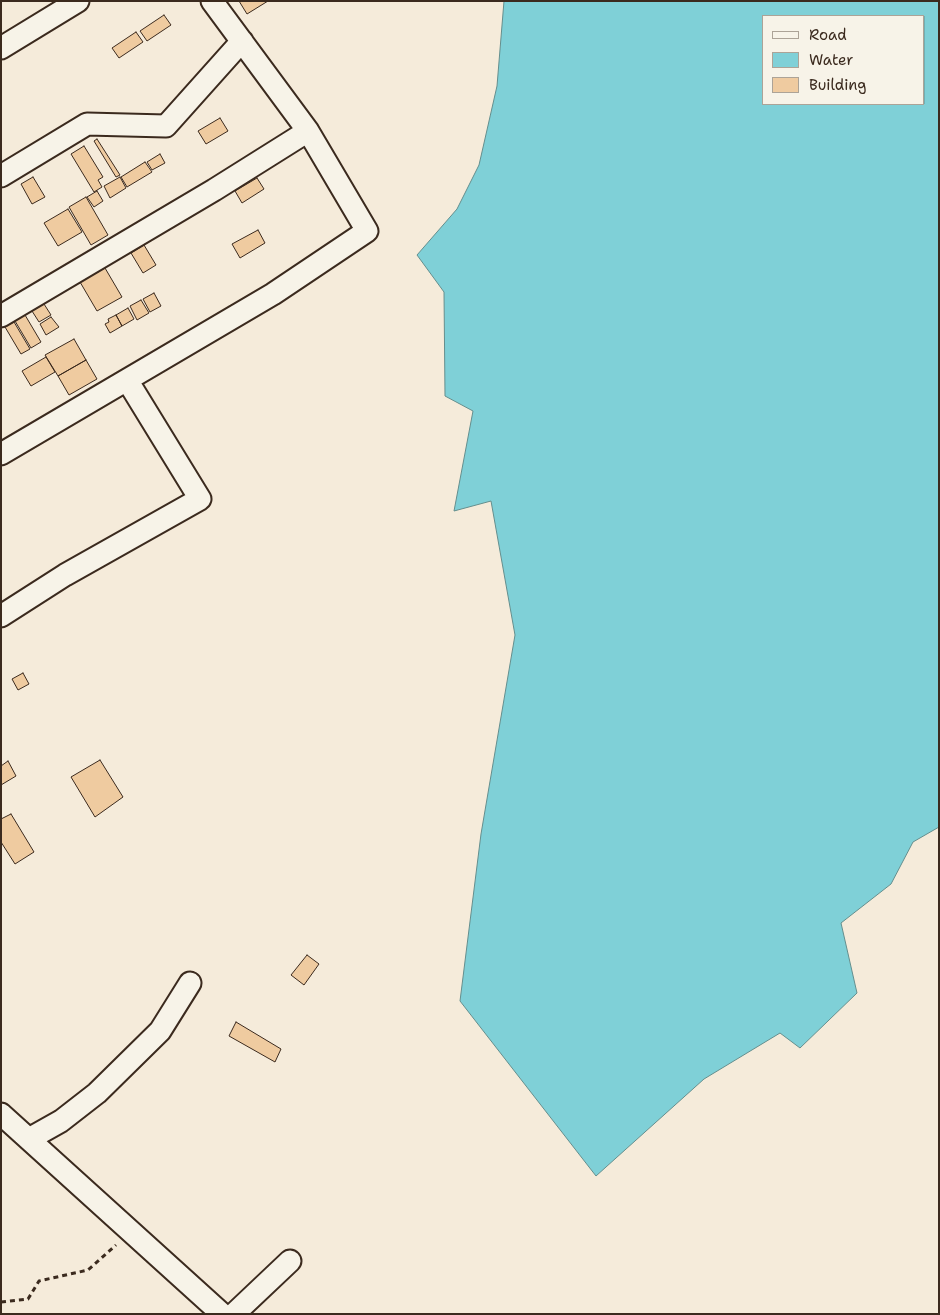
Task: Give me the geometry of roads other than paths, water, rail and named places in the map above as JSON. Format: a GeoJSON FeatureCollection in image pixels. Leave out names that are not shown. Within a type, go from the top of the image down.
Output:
{"type":"FeatureCollection","features":[{"type":"Feature","properties":{"kind":"street"},"geometry":{"type":"LineString","coordinates":[[1,48],[78,1]]}},
{"type":"Feature","properties":{"kind":"street"},"geometry":{"type":"LineString","coordinates":[[1,454],[273,294],[367,231],[308,131],[212,1]]}},
{"type":"Feature","properties":{"kind":"street"},"geometry":{"type":"LineString","coordinates":[[1,176],[87,124],[166,126],[242,41]]}},
{"type":"Feature","properties":{"kind":"street"},"geometry":{"type":"LineString","coordinates":[[1,316],[214,190],[308,131]]}},
{"type":"Feature","properties":{"kind":"street"},"geometry":{"type":"LineString","coordinates":[[1,616],[66,576],[200,499],[128,380]]}},
{"type":"Feature","properties":{"kind":"street"},"geometry":{"type":"LineString","coordinates":[[28,1139],[61,1121],[104,1086],[160,1032],[190,983]]}},
{"type":"Feature","properties":{"kind":"street"},"geometry":{"type":"LineString","coordinates":[[1,1114],[222,1314]]}},
{"type":"Feature","properties":{"kind":"street"},"geometry":{"type":"LineString","coordinates":[[234,1314],[290,1261]]}},
{"type":"Feature","properties":{"kind":"water"},"geometry":{"type":"Polygon","coordinates":[[[504,1],[939,1],[939,827],[913,842],[891,884],[841,923],[857,993],[800,1048],[780,1033],[704,1079],[596,1176],[460,1001],[481,834],[515,635],[491,501],[454,511],[473,411],[445,396],[444,292],[417,255],[457,209],[479,165],[497,86],[504,1]]]}}]}
